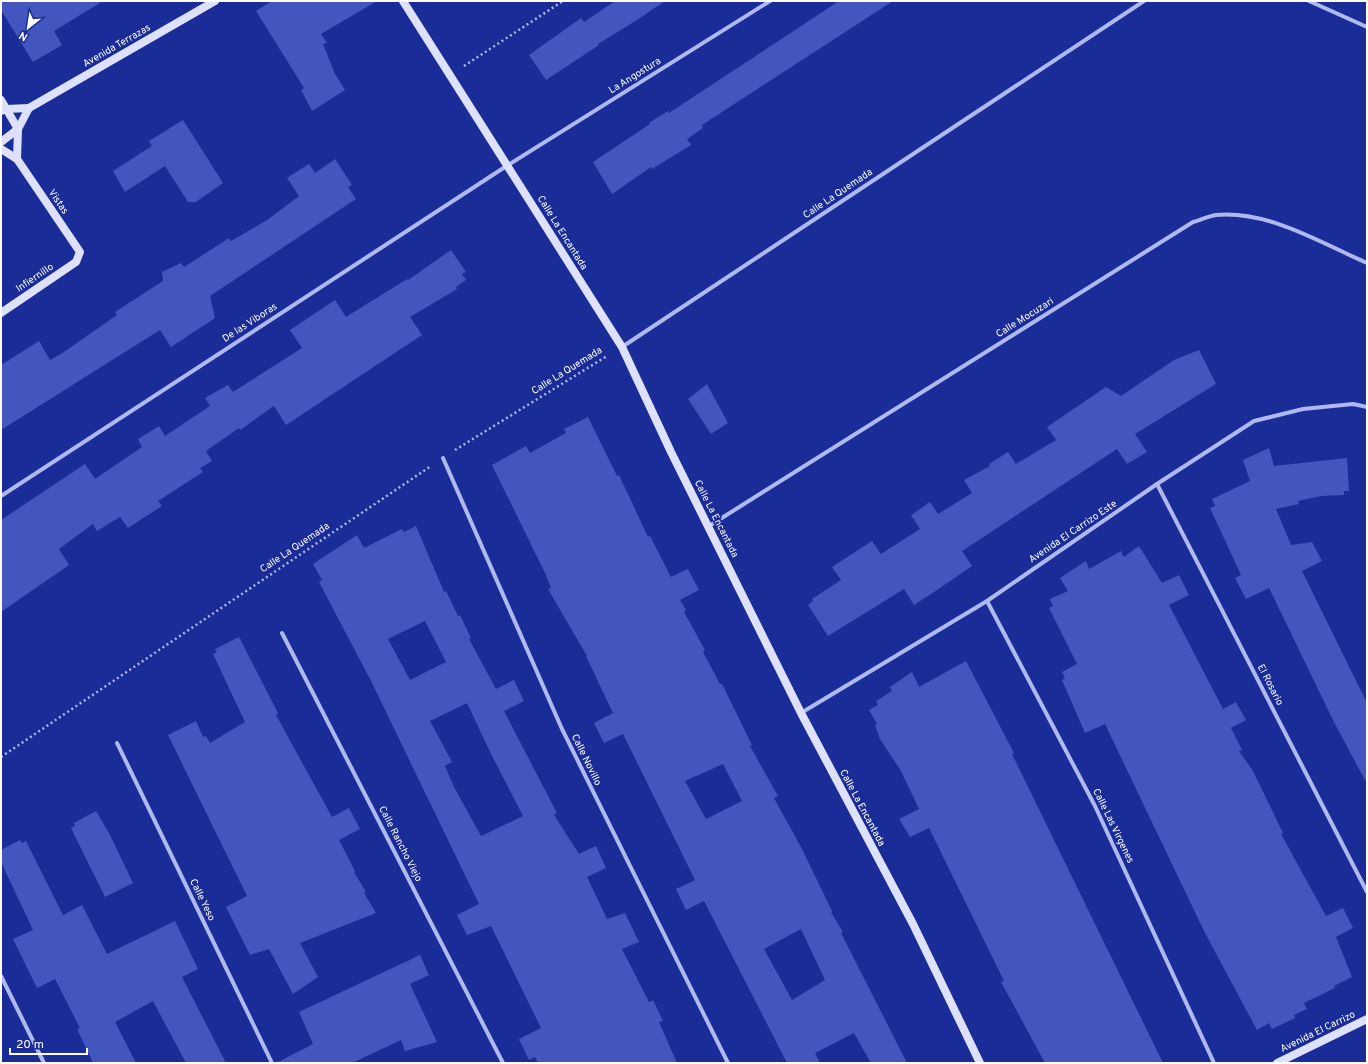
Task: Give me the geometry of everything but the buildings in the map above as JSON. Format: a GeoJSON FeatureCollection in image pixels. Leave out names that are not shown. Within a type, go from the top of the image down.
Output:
{"type":"FeatureCollection","features":[{"type":"Feature","properties":{"kind":"street","name":"Avenida Terrazas"},"geometry":{"type":"LineString","coordinates":[[3,110],[29,108],[216,1]]}},
{"type":"Feature","properties":{"kind":"street","name":"Calle La Encantada"},"geometry":{"type":"LineString","coordinates":[[403,1],[622,347],[801,713],[913,924],[980,1063]]}},
{"type":"Feature","properties":{"kind":"street","name":"La Angostura"},"geometry":{"type":"LineString","coordinates":[[508,165],[770,1]]}},
{"type":"Feature","properties":{"kind":"street","name":"Calle La Quemada"},"geometry":{"type":"LineString","coordinates":[[622,347],[1144,1]]}},
{"type":"Feature","properties":{"kind":"street"},"geometry":{"type":"LineString","coordinates":[[1309,1],[1367,27]]}},
{"type":"Feature","properties":{"kind":"street"},"geometry":{"type":"LineString","coordinates":[[1,100],[3,110],[18,129],[17,159]]}},
{"type":"Feature","properties":{"kind":"street"},"geometry":{"type":"LineString","coordinates":[[1,142],[18,129],[29,108]]}},
{"type":"Feature","properties":{"kind":"street","name":"Vistas"},"geometry":{"type":"LineString","coordinates":[[1,149],[17,159],[80,252],[79,257]]}},
{"type":"Feature","properties":{"kind":"street","name":"De las Viboras"},"geometry":{"type":"LineString","coordinates":[[1,496],[508,165]]}},
{"type":"Feature","properties":{"kind":"street","name":"Calle Mocuzari"},"geometry":{"type":"LineString","coordinates":[[709,526],[1193,222],[1216,215],[1244,216],[1274,222],[1367,264]]}},
{"type":"Feature","properties":{"kind":"street","name":"Infiernillo"},"geometry":{"type":"LineString","coordinates":[[1,313],[76,262],[79,257]]}},
{"type":"Feature","properties":{"kind":"street","name":"Avenida El Carrizo Este"},"geometry":{"type":"LineString","coordinates":[[801,713],[987,601],[1157,484],[1254,421],[1303,409],[1353,404],[1367,407]]}},
{"type":"Feature","properties":{"kind":"street","name":"Calle Novillo"},"geometry":{"type":"LineString","coordinates":[[443,458],[562,729],[728,1063]]}},
{"type":"Feature","properties":{"kind":"street","name":"El Rosario"},"geometry":{"type":"LineString","coordinates":[[1157,484],[1367,892]]}},
{"type":"Feature","properties":{"kind":"street","name":"Calle Las Virgenes"},"geometry":{"type":"LineString","coordinates":[[987,601],[1095,806],[1214,1063]]}},
{"type":"Feature","properties":{"kind":"street","name":"Calle Rancho Viejo"},"geometry":{"type":"LineString","coordinates":[[282,633],[470,996],[502,1063]]}},
{"type":"Feature","properties":{"kind":"street","name":"Calle Yeso"},"geometry":{"type":"LineString","coordinates":[[117,743],[272,1063]]}},
{"type":"Feature","properties":{"kind":"street"},"geometry":{"type":"LineString","coordinates":[[1,976],[44,1063]]}},
{"type":"Feature","properties":{"kind":"street","name":"Avenida El Carrizo"},"geometry":{"type":"LineString","coordinates":[[1277,1063],[1367,1019]]}},
{"type":"Feature","properties":{"kind":"path"},"geometry":{"type":"LineString","coordinates":[[450,75],[563,1]]}},
{"type":"Feature","properties":{"kind":"path","name":"Calle La Quemada"},"geometry":{"type":"LineString","coordinates":[[1,757],[443,458],[622,347]]}}]}
